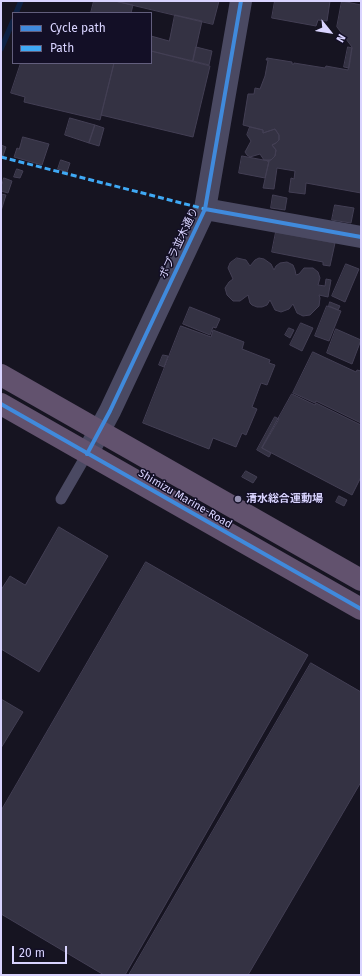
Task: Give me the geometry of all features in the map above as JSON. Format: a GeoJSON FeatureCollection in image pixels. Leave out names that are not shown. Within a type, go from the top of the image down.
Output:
{"type":"FeatureCollection","features":[{"type":"Feature","properties":{"kind":"highway","name":"Shimizu Marine-Road"},"geometry":{"type":"LineString","coordinates":[[1,375],[361,580]]}},
{"type":"Feature","properties":{"kind":"highway","name":"Shimizu Marine-Road"},"geometry":{"type":"LineString","coordinates":[[1,404],[361,609]]}},
{"type":"Feature","properties":{"kind":"street","name":"ポプラ並木通り"},"geometry":{"type":"LineString","coordinates":[[87,454],[99,432],[205,209],[241,1]]}},
{"type":"Feature","properties":{"kind":"street"},"geometry":{"type":"LineString","coordinates":[[205,209],[361,237]]}},
{"type":"Feature","properties":{"kind":"lane"},"geometry":{"type":"LineString","coordinates":[[61,499],[87,454]]}},
{"type":"Feature","properties":{"kind":"building"},"geometry":{"type":"Polygon","coordinates":[[[94,1],[115,1],[133,5],[131,12],[91,12],[94,1]]]}},
{"type":"Feature","properties":{"kind":"building"},"geometry":{"type":"Polygon","coordinates":[[[115,1],[219,1],[213,24],[115,1]]]}},
{"type":"Feature","properties":{"kind":"building"},"geometry":{"type":"Polygon","coordinates":[[[275,1],[330,1],[327,21],[318,20],[316,26],[272,18],[275,1]]]}},
{"type":"Feature","properties":{"kind":"building"},"geometry":{"type":"Polygon","coordinates":[[[342,1],[361,5],[361,193],[306,183],[305,194],[289,192],[291,178],[294,179],[295,171],[277,168],[274,189],[263,188],[269,161],[267,161],[271,160],[275,156],[276,150],[272,145],[279,140],[279,135],[275,129],[263,133],[263,130],[243,125],[248,94],[254,94],[255,88],[260,89],[265,76],[268,60],[266,60],[267,58],[292,62],[292,64],[294,63],[325,68],[326,66],[348,70],[352,47],[337,27],[342,1]]]}},
{"type":"Feature","properties":{"kind":"building"},"geometry":{"type":"Polygon","coordinates":[[[175,15],[202,21],[193,61],[152,51],[152,36],[169,41],[175,15]]]}},
{"type":"Feature","properties":{"kind":"building"},"geometry":{"type":"Polygon","coordinates":[[[196,47],[212,51],[209,65],[193,61],[196,47]]]}},
{"type":"Feature","properties":{"kind":"building"},"geometry":{"type":"Polygon","coordinates":[[[348,47],[352,48],[349,68],[344,67],[348,47]]]}},
{"type":"Feature","properties":{"kind":"building"},"geometry":{"type":"Polygon","coordinates":[[[152,51],[210,66],[193,137],[101,115],[114,64],[152,64],[152,51]]]}},
{"type":"Feature","properties":{"kind":"building"},"geometry":{"type":"Polygon","coordinates":[[[21,64],[114,64],[100,120],[24,102],[25,97],[11,93],[21,64]]]}},
{"type":"Feature","properties":{"kind":"building"},"geometry":{"type":"Polygon","coordinates":[[[70,118],[95,125],[89,143],[65,135],[70,118]]]}},
{"type":"Feature","properties":{"kind":"building"},"geometry":{"type":"Polygon","coordinates":[[[95,125],[104,128],[99,146],[89,143],[95,125]]]}},
{"type":"Feature","properties":{"kind":"building"},"geometry":{"type":"Polygon","coordinates":[[[250,127],[263,130],[263,133],[275,129],[279,135],[279,140],[272,145],[276,150],[275,156],[271,160],[264,160],[260,154],[250,157],[245,152],[251,141],[247,135],[250,127]]]}},
{"type":"Feature","properties":{"kind":"building"},"geometry":{"type":"Polygon","coordinates":[[[23,137],[49,144],[42,165],[14,157],[17,148],[19,149],[23,137]]]}},
{"type":"Feature","properties":{"kind":"building"},"geometry":{"type":"Polygon","coordinates":[[[1,145],[6,147],[3,156],[1,155],[1,145]]]}},
{"type":"Feature","properties":{"kind":"building"},"geometry":{"type":"Polygon","coordinates":[[[242,156],[269,161],[265,178],[239,173],[242,156]]]}},
{"type":"Feature","properties":{"kind":"building"},"geometry":{"type":"Polygon","coordinates":[[[61,160],[70,163],[67,172],[58,169],[61,160]]]}},
{"type":"Feature","properties":{"kind":"building"},"geometry":{"type":"Polygon","coordinates":[[[17,169],[23,171],[20,178],[14,177],[17,169]]]}},
{"type":"Feature","properties":{"kind":"building"},"geometry":{"type":"Polygon","coordinates":[[[4,178],[12,181],[8,193],[1,191],[4,178]]]}},
{"type":"Feature","properties":{"kind":"building"},"geometry":{"type":"Polygon","coordinates":[[[1,194],[6,195],[1,211],[1,194]]]}},
{"type":"Feature","properties":{"kind":"building"},"geometry":{"type":"Polygon","coordinates":[[[273,195],[287,198],[285,210],[271,208],[273,195]]]}},
{"type":"Feature","properties":{"kind":"building"},"geometry":{"type":"Polygon","coordinates":[[[335,205],[354,208],[351,223],[332,220],[335,205]]]}},
{"type":"Feature","properties":{"kind":"building"},"geometry":{"type":"Polygon","coordinates":[[[276,232],[335,243],[330,266],[323,265],[323,262],[272,252],[276,232]]]}},
{"type":"Feature","properties":{"kind":"building"},"geometry":{"type":"Polygon","coordinates":[[[237,258],[246,260],[250,266],[259,258],[264,259],[271,264],[274,270],[280,263],[287,262],[293,265],[296,275],[299,274],[304,268],[313,268],[318,272],[320,278],[318,285],[325,286],[326,279],[331,280],[328,297],[319,295],[319,306],[310,315],[303,316],[297,313],[293,304],[289,309],[281,312],[275,310],[270,300],[267,305],[262,307],[252,305],[248,295],[240,301],[233,301],[227,295],[225,288],[233,279],[228,268],[230,263],[237,258]]]}},
{"type":"Feature","properties":{"kind":"building"},"geometry":{"type":"Polygon","coordinates":[[[346,264],[359,269],[345,302],[332,296],[346,264]]]}},
{"type":"Feature","properties":{"kind":"building"},"geometry":{"type":"Polygon","coordinates":[[[330,302],[340,306],[338,310],[329,306],[330,302]]]}},
{"type":"Feature","properties":{"kind":"building"},"geometry":{"type":"Polygon","coordinates":[[[327,306],[341,311],[329,341],[315,336],[327,306]]]}},
{"type":"Feature","properties":{"kind":"building"},"geometry":{"type":"Polygon","coordinates":[[[190,307],[220,319],[216,328],[213,327],[210,335],[183,324],[190,307]]]}},
{"type":"Feature","properties":{"kind":"building"},"geometry":{"type":"Polygon","coordinates":[[[301,323],[313,328],[302,351],[290,345],[301,323]]]}},
{"type":"Feature","properties":{"kind":"building"},"geometry":{"type":"Polygon","coordinates":[[[181,326],[211,337],[213,330],[244,342],[242,349],[270,360],[269,363],[275,365],[267,385],[261,383],[252,407],[257,409],[246,435],[242,433],[236,447],[213,438],[209,449],[143,423],[181,326]]]}},
{"type":"Feature","properties":{"kind":"building"},"geometry":{"type":"Polygon","coordinates":[[[289,328],[294,330],[290,338],[285,335],[289,328]]]}},
{"type":"Feature","properties":{"kind":"building"},"geometry":{"type":"Polygon","coordinates":[[[336,329],[361,340],[352,364],[327,353],[336,329]]]}},
{"type":"Feature","properties":{"kind":"building"},"geometry":{"type":"Polygon","coordinates":[[[313,352],[356,372],[357,370],[361,371],[361,423],[316,401],[315,403],[293,393],[313,352]]]}},
{"type":"Feature","properties":{"kind":"building"},"geometry":{"type":"Polygon","coordinates":[[[163,355],[168,356],[164,367],[159,365],[163,355]]]}},
{"type":"Feature","properties":{"kind":"building"},"geometry":{"type":"Polygon","coordinates":[[[292,394],[315,405],[316,403],[361,425],[361,477],[352,495],[262,448],[292,394]]]}},
{"type":"Feature","properties":{"kind":"building"},"geometry":{"type":"Polygon","coordinates":[[[275,417],[279,419],[262,448],[271,453],[269,457],[257,450],[275,417]]]}},
{"type":"Feature","properties":{"kind":"building"},"geometry":{"type":"Polygon","coordinates":[[[246,471],[257,477],[253,483],[242,477],[246,471]]]}},
{"type":"Feature","properties":{"kind":"building"},"geometry":{"type":"Polygon","coordinates":[[[339,496],[347,500],[344,506],[336,502],[339,496]]]}},
{"type":"Feature","properties":{"kind":"building"},"geometry":{"type":"Polygon","coordinates":[[[59,527],[108,556],[39,672],[1,649],[1,590],[10,576],[25,585],[59,527]]]}},
{"type":"Feature","properties":{"kind":"building"},"geometry":{"type":"Polygon","coordinates":[[[146,562],[308,655],[125,975],[104,975],[1,914],[1,811],[146,562]]]}},
{"type":"Feature","properties":{"kind":"building"},"geometry":{"type":"Polygon","coordinates":[[[311,663],[361,692],[361,782],[248,975],[129,975],[311,663]]]}},
{"type":"Feature","properties":{"kind":"building"},"geometry":{"type":"Polygon","coordinates":[[[1,699],[23,712],[1,748],[1,699]]]}},
{"type":"Feature","properties":{"kind":"waterway"},"geometry":{"type":"LineString","coordinates":[[16,12],[21,1]]}},
{"type":"Feature","properties":{"kind":"waterway"},"geometry":{"type":"LineString","coordinates":[[1,49],[12,23]]}},
{"type":"Feature","properties":{"kind":"marked path"},"geometry":{"type":"LineString","coordinates":[[1,157],[205,209]]}},
{"type":"Feature","properties":{"kind":"cycle path"},"geometry":{"type":"LineString","coordinates":[[87,454],[110,411],[205,209],[241,1]]}},
{"type":"Feature","properties":{"kind":"cycle path"},"geometry":{"type":"LineString","coordinates":[[205,209],[361,237]]}},
{"type":"Feature","properties":{"kind":"cycle path"},"geometry":{"type":"LineString","coordinates":[[1,404],[361,609]]}},
{"type":"Feature","properties":{"kind":"place","name":"清水総合運動場"},"geometry":{"type":"Point","coordinates":[238,499]}}]}
